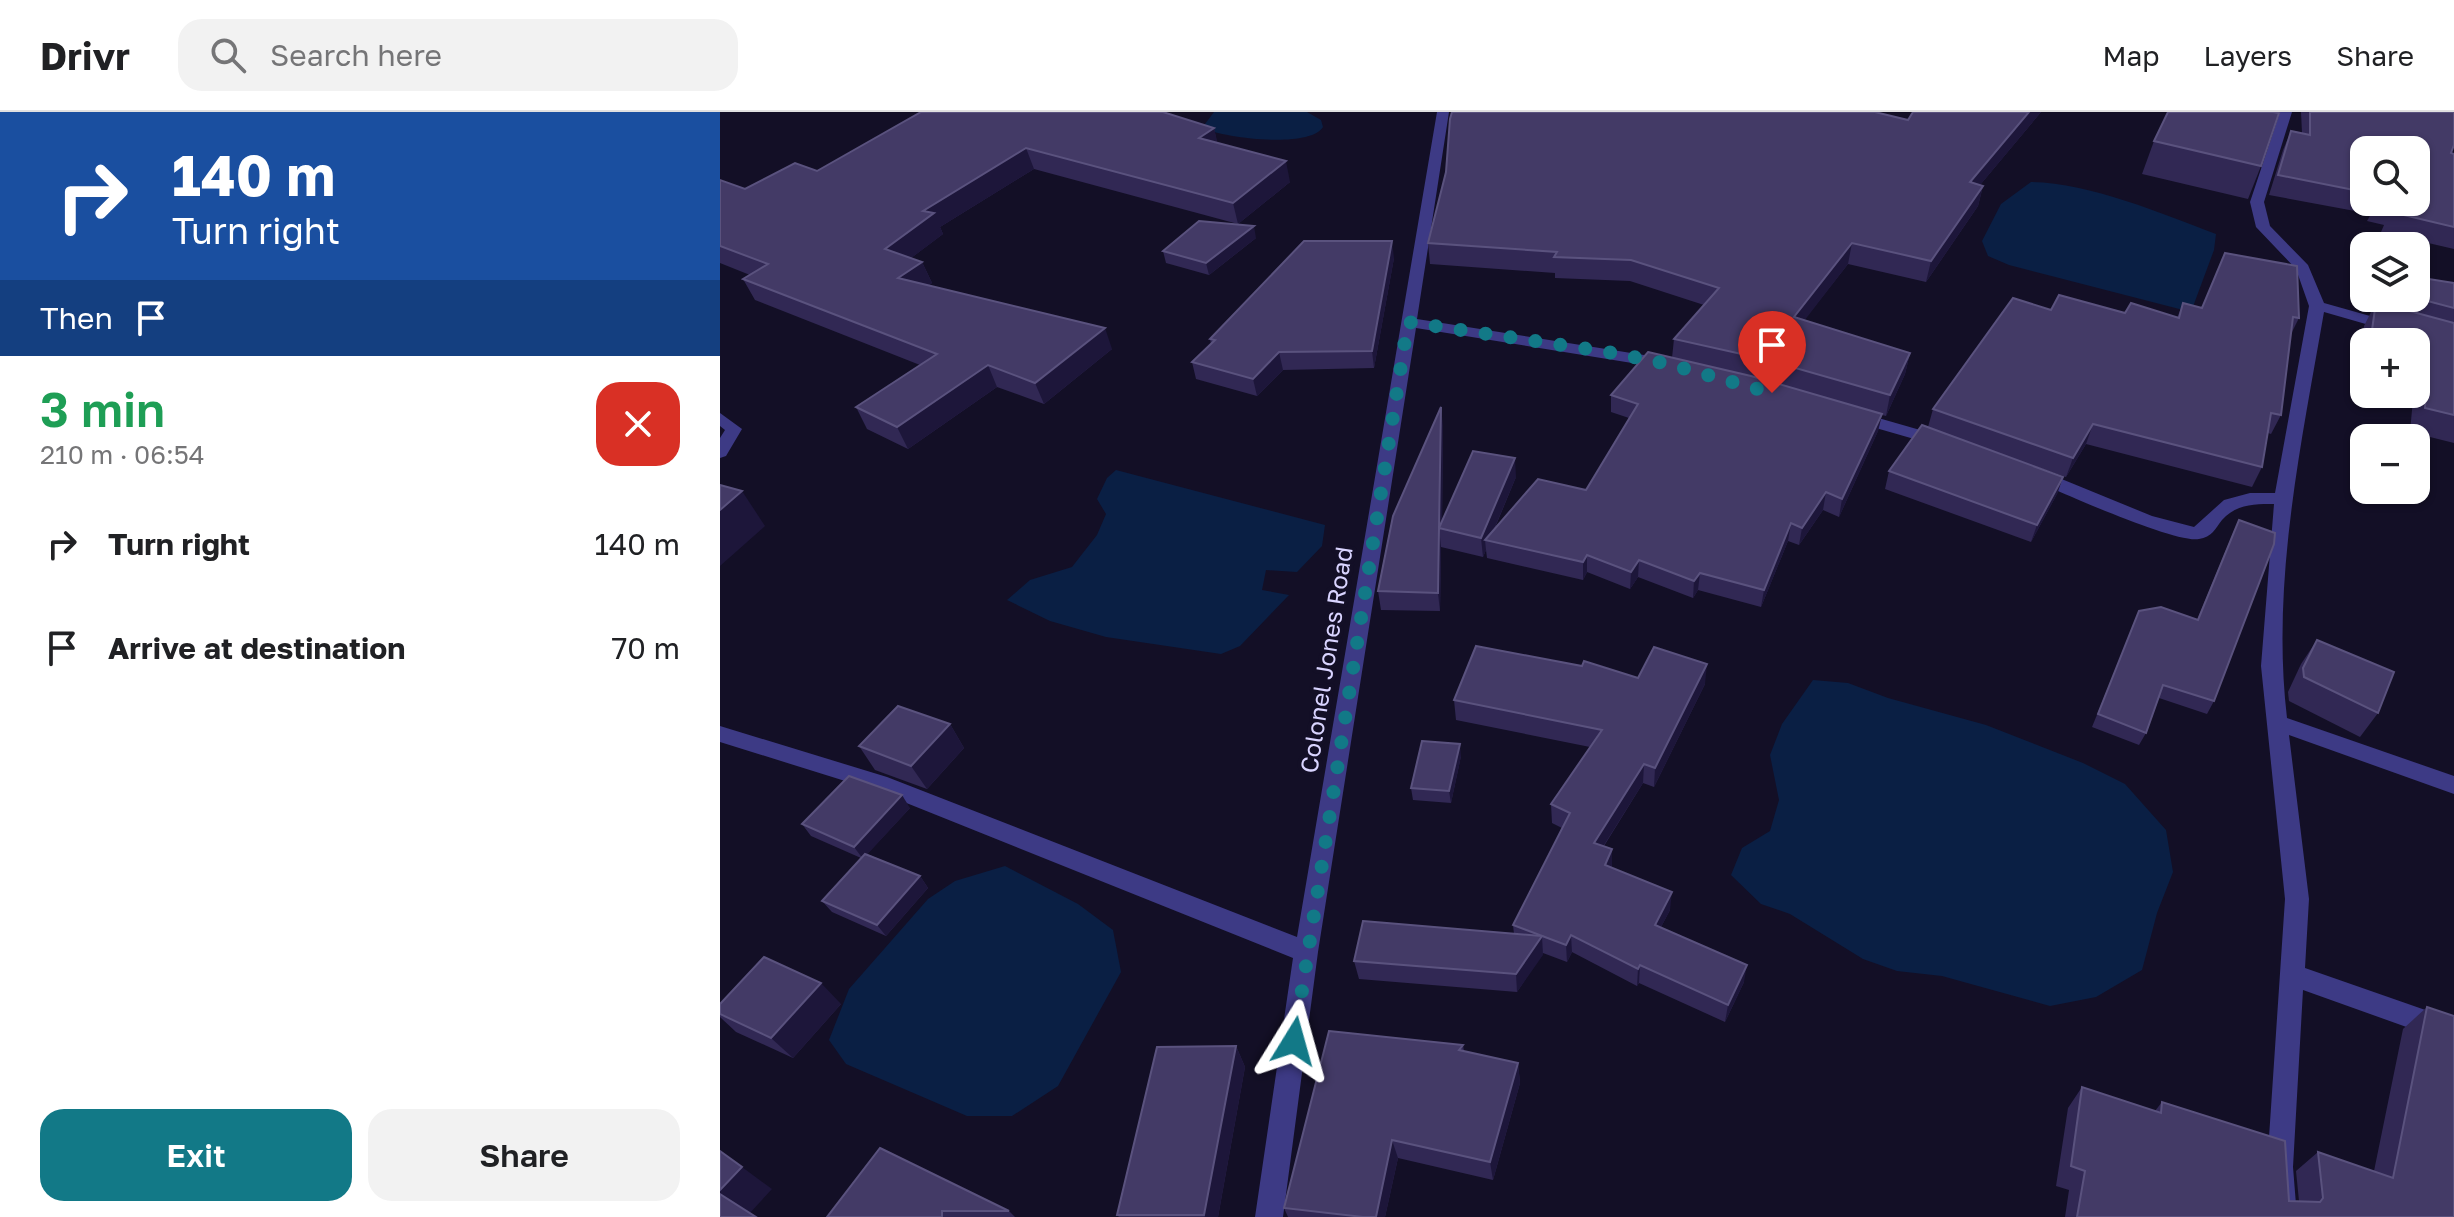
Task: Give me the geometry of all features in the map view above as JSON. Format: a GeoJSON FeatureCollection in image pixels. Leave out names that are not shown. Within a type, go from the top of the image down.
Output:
{"type":"FeatureCollection","features":[{"type":"Feature","properties":{"kind":"street","name":"Colonel Jones Road"},"geometry":{"type":"LineString","coordinates":[[1269,1217],[1306,952],[1443,112]]}},
{"type":"Feature","properties":{"kind":"street"},"geometry":{"type":"LineString","coordinates":[[2283,1217],[2280,1167],[2297,899],[2271,666],[2283,499],[2317,306],[2303,268],[2263,227],[2257,202],[2286,112]]}},
{"type":"Feature","properties":{"kind":"street"},"geometry":{"type":"LineString","coordinates":[[2317,306],[2400,328]]}},
{"type":"Feature","properties":{"kind":"street"},"geometry":{"type":"LineString","coordinates":[[1408,322],[1608,352],[1684,368]]}},
{"type":"Feature","properties":{"kind":"street"},"geometry":{"type":"LineString","coordinates":[[1841,412],[1962,449]]}},
{"type":"Feature","properties":{"kind":"street"},"geometry":{"type":"LineString","coordinates":[[720,418],[734,429],[720,452]]}},
{"type":"Feature","properties":{"kind":"street"},"geometry":{"type":"LineString","coordinates":[[2017,467],[2146,520],[2196,534],[2208,528],[2212,518],[2228,506],[2249,497],[2283,499]]}},
{"type":"Feature","properties":{"kind":"street"},"geometry":{"type":"LineString","coordinates":[[2276,722],[2454,785]]}},
{"type":"Feature","properties":{"kind":"street"},"geometry":{"type":"LineString","coordinates":[[720,734],[879,783],[1306,952]]}},
{"type":"Feature","properties":{"kind":"street"},"geometry":{"type":"LineString","coordinates":[[2293,975],[2454,1032]]}},
{"type":"Feature","properties":{"kind":"water"},"geometry":{"type":"Polygon","coordinates":[[[1214,112],[1307,112],[1321,120],[1323,127],[1315,134],[1301,138],[1246,138],[1202,128],[1214,112]]]}},
{"type":"Feature","properties":{"kind":"water"},"geometry":{"type":"Polygon","coordinates":[[[2031,182],[2101,193],[2216,234],[2214,250],[2191,312],[2009,265],[1988,256],[1982,241],[2001,204],[2031,182]]]}},
{"type":"Feature","properties":{"kind":"water"},"geometry":{"type":"Polygon","coordinates":[[[1116,470],[1325,525],[1322,546],[1297,572],[1266,570],[1262,590],[1289,595],[1240,646],[1221,654],[1106,637],[1050,621],[1007,600],[1030,580],[1072,567],[1097,535],[1106,514],[1097,499],[1107,478],[1116,470]]]}},
{"type":"Feature","properties":{"kind":"water"},"geometry":{"type":"Polygon","coordinates":[[[1813,680],[1848,683],[1888,698],[1986,725],[2083,763],[2125,784],[2166,830],[2173,872],[2157,913],[2142,970],[2096,997],[2050,1006],[1942,976],[1897,971],[1863,959],[1790,914],[1761,904],[1731,875],[1742,848],[1770,831],[1779,800],[1770,755],[1782,724],[1813,680]]]}},
{"type":"Feature","properties":{"kind":"water"},"geometry":{"type":"Polygon","coordinates":[[[1005,866],[1078,904],[1113,930],[1121,972],[1058,1086],[1012,1116],[967,1116],[846,1064],[829,1040],[849,989],[928,899],[955,881],[1005,866]]]}},
{"type":"Feature","properties":{"kind":"building"},"geometry":{"type":"Polygon","coordinates":[[[921,112],[1163,112],[1214,128],[1199,138],[1286,161],[1233,203],[1026,148],[923,211],[934,213],[885,249],[922,262],[898,278],[1105,328],[1035,383],[988,365],[897,427],[856,407],[937,354],[743,279],[768,264],[720,246],[720,180],[745,189],[795,163],[817,171],[921,112]]]}},
{"type":"Feature","properties":{"kind":"building"},"geometry":{"type":"Polygon","coordinates":[[[1452,112],[1875,112],[1908,120],[1913,112],[2029,112],[1970,182],[1983,186],[1931,261],[1852,243],[1794,317],[1910,353],[1890,395],[1764,359],[1674,339],[1719,288],[1631,260],[1554,257],[1557,252],[1428,243],[1446,172],[1452,112]]]}},
{"type":"Feature","properties":{"kind":"building"},"geometry":{"type":"Polygon","coordinates":[[[2168,112],[2279,113],[2261,166],[2154,141],[2168,112]]]}},
{"type":"Feature","properties":{"kind":"building"},"geometry":{"type":"Polygon","coordinates":[[[2310,112],[2454,112],[2454,145],[2451,153],[2454,154],[2454,227],[2408,216],[2430,216],[2430,136],[2350,136],[2350,189],[2278,175],[2291,131],[2310,135],[2310,112]]]}},
{"type":"Feature","properties":{"kind":"building"},"geometry":{"type":"Polygon","coordinates":[[[1199,221],[1254,226],[1206,263],[1163,251],[1199,221]]]}},
{"type":"Feature","properties":{"kind":"building"},"geometry":{"type":"Polygon","coordinates":[[[1304,241],[1392,241],[1372,351],[1279,352],[1253,379],[1192,362],[1215,340],[1210,339],[1304,241]]]}},
{"type":"Feature","properties":{"kind":"building"},"geometry":{"type":"Polygon","coordinates":[[[2225,253],[2297,266],[2299,318],[2293,317],[2281,415],[2271,413],[2262,467],[2093,424],[2073,458],[1933,409],[2013,298],[2051,310],[2059,295],[2125,313],[2131,303],[2179,318],[2183,303],[2202,308],[2225,253]]]}},
{"type":"Feature","properties":{"kind":"building"},"geometry":{"type":"Polygon","coordinates":[[[2430,279],[2454,283],[2454,308],[2430,302],[2430,279]]]}},
{"type":"Feature","properties":{"kind":"building"},"geometry":{"type":"Polygon","coordinates":[[[2375,312],[2413,312],[2454,323],[2454,415],[2425,408],[2430,408],[2430,328],[2372,328],[2375,312]]]}},
{"type":"Feature","properties":{"kind":"building"},"geometry":{"type":"Polygon","coordinates":[[[1648,352],[1751,376],[1882,414],[1842,499],[1826,492],[1802,528],[1791,523],[1764,590],[1700,573],[1694,581],[1639,560],[1631,572],[1587,555],[1583,562],[1485,540],[1538,479],[1586,490],[1638,404],[1611,395],[1648,352]]]}},
{"type":"Feature","properties":{"kind":"building"},"geometry":{"type":"Polygon","coordinates":[[[1441,407],[1438,593],[1378,591],[1393,516],[1441,407]]]}},
{"type":"Feature","properties":{"kind":"building"},"geometry":{"type":"Polygon","coordinates":[[[1922,425],[2063,477],[2037,525],[1889,471],[1922,425]]]}},
{"type":"Feature","properties":{"kind":"building"},"geometry":{"type":"Polygon","coordinates":[[[1473,451],[1515,458],[1481,538],[1439,528],[1473,451]]]}},
{"type":"Feature","properties":{"kind":"building"},"geometry":{"type":"Polygon","coordinates":[[[720,485],[742,491],[720,510],[720,485]]]}},
{"type":"Feature","properties":{"kind":"building"},"geometry":{"type":"Polygon","coordinates":[[[2239,520],[2275,533],[2274,544],[2214,701],[2163,685],[2146,733],[2098,714],[2139,611],[2161,607],[2198,620],[2239,520]]]}},
{"type":"Feature","properties":{"kind":"building"},"geometry":{"type":"Polygon","coordinates":[[[2317,640],[2394,672],[2378,713],[2304,677],[2303,668],[2317,640]]]}},
{"type":"Feature","properties":{"kind":"building"},"geometry":{"type":"Polygon","coordinates":[[[1476,646],[1582,666],[1584,661],[1638,678],[1654,647],[1707,664],[1655,768],[1644,764],[1594,843],[1612,849],[1605,865],[1672,892],[1655,925],[1747,965],[1728,1005],[1640,965],[1638,969],[1571,935],[1566,945],[1513,925],[1570,813],[1551,804],[1602,730],[1454,700],[1476,646]]]}},
{"type":"Feature","properties":{"kind":"building"},"geometry":{"type":"Polygon","coordinates":[[[898,706],[950,724],[911,766],[859,746],[898,706]]]}},
{"type":"Feature","properties":{"kind":"building"},"geometry":{"type":"Polygon","coordinates":[[[1422,741],[1460,744],[1449,791],[1411,788],[1422,741]]]}},
{"type":"Feature","properties":{"kind":"building"},"geometry":{"type":"Polygon","coordinates":[[[849,776],[902,795],[854,847],[802,824],[849,776]]]}},
{"type":"Feature","properties":{"kind":"building"},"geometry":{"type":"Polygon","coordinates":[[[865,854],[920,876],[877,925],[822,901],[865,854]]]}},
{"type":"Feature","properties":{"kind":"building"},"geometry":{"type":"Polygon","coordinates":[[[1363,921],[1542,936],[1516,974],[1354,961],[1363,921]]]}},
{"type":"Feature","properties":{"kind":"building"},"geometry":{"type":"Polygon","coordinates":[[[764,957],[821,983],[771,1038],[720,1014],[720,1004],[764,957]]]}},
{"type":"Feature","properties":{"kind":"building"},"geometry":{"type":"Polygon","coordinates":[[[2427,1007],[2454,1016],[2454,1217],[2077,1217],[2085,1171],[2071,1166],[2082,1087],[2161,1113],[2162,1102],[2285,1141],[2289,1201],[2320,1202],[2323,1198],[2318,1152],[2393,1178],[2427,1007]]]}},
{"type":"Feature","properties":{"kind":"building"},"geometry":{"type":"Polygon","coordinates":[[[1329,1031],[1463,1045],[1459,1050],[1518,1063],[1490,1162],[1392,1140],[1376,1217],[1284,1208],[1329,1031]]]}},
{"type":"Feature","properties":{"kind":"building"},"geometry":{"type":"Polygon","coordinates":[[[1236,1046],[1204,1215],[1117,1215],[1157,1047],[1236,1046]]]}},
{"type":"Feature","properties":{"kind":"building"},"geometry":{"type":"Polygon","coordinates":[[[880,1148],[1009,1211],[942,1211],[942,1217],[827,1217],[880,1148]]]}},
{"type":"Feature","properties":{"kind":"building"},"geometry":{"type":"Polygon","coordinates":[[[720,1151],[742,1167],[720,1190],[720,1151]]]}},
{"type":"Feature","properties":{"kind":"building"},"geometry":{"type":"Polygon","coordinates":[[[720,1194],[756,1217],[720,1217],[720,1194]]]}},
{"type":"Feature","properties":{"kind":"route"},"geometry":{"type":"LineString","coordinates":[[1294,1041],[1408,322],[1608,352],[1668,364],[1772,393]]}}]}
